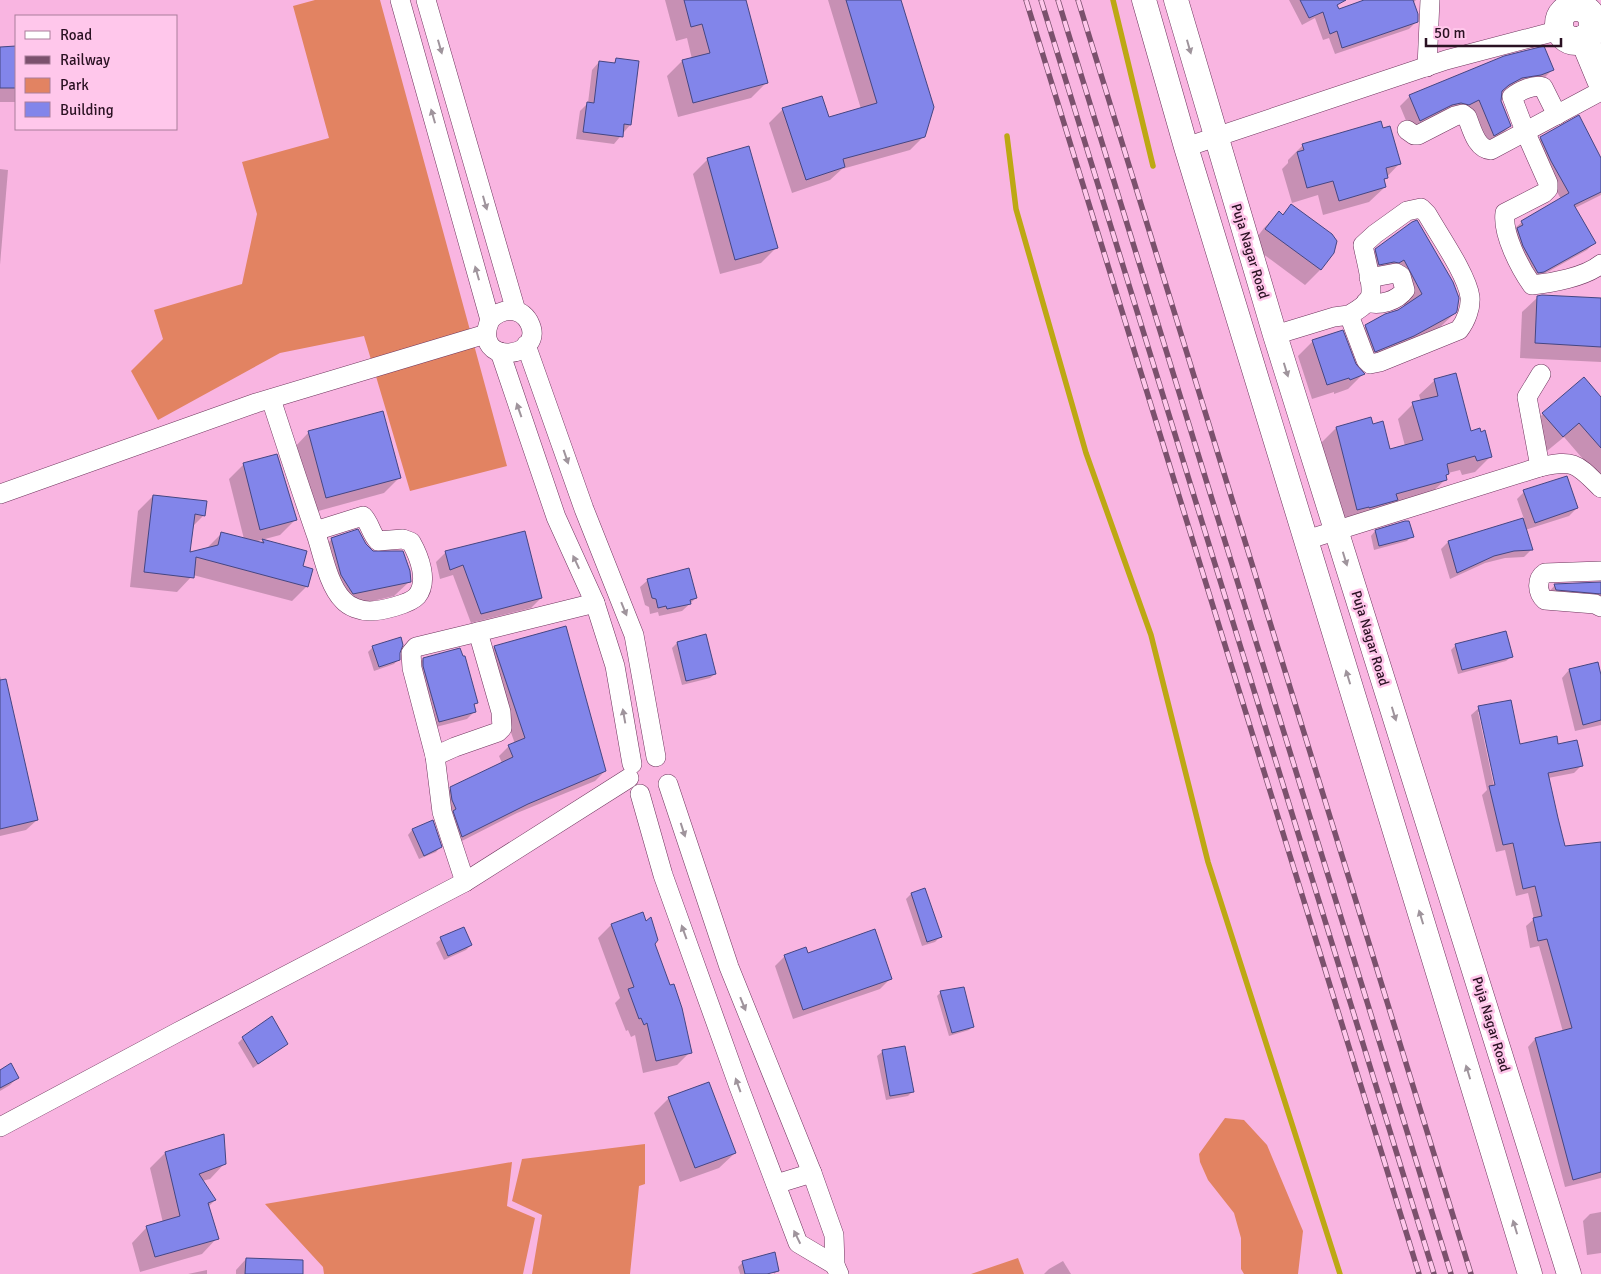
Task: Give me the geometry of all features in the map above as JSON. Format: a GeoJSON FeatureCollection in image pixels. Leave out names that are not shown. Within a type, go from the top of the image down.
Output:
{"type":"FeatureCollection","features":[{"type":"Feature","properties":{"kind":"main road"},"geometry":{"type":"LineString","coordinates":[[1583,4],[1593,20],[1592,31],[1572,35],[1601,80]]}},
{"type":"Feature","properties":{"kind":"street"},"geometry":{"type":"LineString","coordinates":[[0,494],[271,399],[488,327],[495,314],[502,310],[516,311],[522,314],[530,326],[530,339],[526,346],[515,353],[507,354],[493,348],[488,342],[488,327],[400,0]]}},
{"type":"Feature","properties":{"kind":"street"},"geometry":{"type":"LineString","coordinates":[[426,0],[516,311]]}},
{"type":"Feature","properties":{"kind":"street"},"geometry":{"type":"LineString","coordinates":[[1144,0],[1186,147],[1530,1274]]}},
{"type":"Feature","properties":{"kind":"street","name":"Puja Nagar Road"},"geometry":{"type":"LineString","coordinates":[[1176,0],[1275,335],[1569,1274]]}},
{"type":"Feature","properties":{"kind":"street"},"geometry":{"type":"LineString","coordinates":[[1427,67],[1430,0]]}},
{"type":"Feature","properties":{"kind":"street"},"geometry":{"type":"LineString","coordinates":[[1186,147],[1427,67],[1572,35]]}},
{"type":"Feature","properties":{"kind":"street"},"geometry":{"type":"LineString","coordinates":[[1557,115],[1543,87],[1539,85],[1512,97],[1512,101],[1548,183],[1548,189],[1506,213],[1504,222],[1506,233],[1532,285],[1582,274],[1601,264]]}},
{"type":"Feature","properties":{"kind":"street"},"geometry":{"type":"LineString","coordinates":[[1406,130],[1414,135],[1418,135],[1454,116],[1464,114],[1480,146],[1485,150],[1491,150],[1601,91]]}},
{"type":"Feature","properties":{"kind":"street"},"geometry":{"type":"LineString","coordinates":[[1275,335],[1334,317],[1349,315],[1357,311],[1370,299],[1372,291],[1363,246],[1366,241],[1407,211],[1420,208],[1427,214],[1466,281],[1470,298],[1460,330],[1380,362],[1370,364],[1366,360],[1349,315]]}},
{"type":"Feature","properties":{"kind":"street"},"geometry":{"type":"LineString","coordinates":[[1366,302],[1372,304],[1387,302],[1399,297],[1405,290],[1401,276],[1396,273],[1369,278]]}},
{"type":"Feature","properties":{"kind":"street"},"geometry":{"type":"LineString","coordinates":[[526,346],[584,509],[634,635],[656,757]]}},
{"type":"Feature","properties":{"kind":"street"},"geometry":{"type":"LineString","coordinates":[[500,352],[556,517],[595,602],[615,666],[631,771],[630,784],[640,794],[663,875],[776,1184],[798,1243],[837,1270]]}},
{"type":"Feature","properties":{"kind":"street"},"geometry":{"type":"LineString","coordinates":[[1540,467],[1527,397],[1541,374]]}},
{"type":"Feature","properties":{"kind":"street"},"geometry":{"type":"LineString","coordinates":[[271,399],[315,531],[335,591],[344,601],[357,609],[370,611],[406,603],[417,596],[421,588],[423,576],[418,552],[412,542],[403,539],[378,541],[373,536],[363,516],[315,531]]}},
{"type":"Feature","properties":{"kind":"street"},"geometry":{"type":"LineString","coordinates":[[1306,540],[1560,462],[1577,465],[1601,488]]}},
{"type":"Feature","properties":{"kind":"street"},"geometry":{"type":"LineString","coordinates":[[556,517],[584,509]]}},
{"type":"Feature","properties":{"kind":"street"},"geometry":{"type":"LineString","coordinates":[[1601,571],[1545,573],[1538,581],[1541,596],[1544,600],[1594,604],[1601,607]]}},
{"type":"Feature","properties":{"kind":"street"},"geometry":{"type":"LineString","coordinates":[[465,882],[442,812],[436,756],[412,668],[411,653],[416,647],[595,602]]}},
{"type":"Feature","properties":{"kind":"street"},"geometry":{"type":"LineString","coordinates":[[436,756],[455,747],[498,732],[502,728],[499,704],[478,632]]}},
{"type":"Feature","properties":{"kind":"street"},"geometry":{"type":"LineString","coordinates":[[0,1127],[465,882],[631,771],[643,757],[656,757],[666,765],[669,777],[668,784],[729,967],[812,1174],[834,1235],[837,1270]]}},
{"type":"Feature","properties":{"kind":"street"},"geometry":{"type":"LineString","coordinates":[[640,794],[653,796],[668,784]]}},
{"type":"Feature","properties":{"kind":"street"},"geometry":{"type":"LineString","coordinates":[[700,976],[729,967]]}},
{"type":"Feature","properties":{"kind":"street"},"geometry":{"type":"LineString","coordinates":[[776,1184],[812,1174]]}},
{"type":"Feature","properties":{"kind":"green space"},"geometry":{"type":"Polygon","coordinates":[[[315,0],[380,0],[507,466],[410,491],[364,336],[280,353],[158,420],[131,371],[163,339],[154,310],[242,284],[257,214],[242,162],[329,138],[293,6],[315,0]]]}},
{"type":"Feature","properties":{"kind":"green space"},"geometry":{"type":"Polygon","coordinates":[[[1225,1118],[1244,1120],[1267,1145],[1303,1231],[1298,1274],[1244,1274],[1241,1269],[1241,1238],[1234,1213],[1208,1180],[1200,1162],[1199,1154],[1225,1118]]]}},
{"type":"Feature","properties":{"kind":"green space"},"geometry":{"type":"Polygon","coordinates":[[[645,1144],[645,1184],[639,1186],[630,1274],[532,1274],[542,1215],[512,1201],[522,1159],[645,1144]]]}},
{"type":"Feature","properties":{"kind":"green space"},"geometry":{"type":"Polygon","coordinates":[[[512,1162],[507,1206],[535,1218],[523,1274],[324,1274],[323,1267],[265,1204],[512,1162]]]}},
{"type":"Feature","properties":{"kind":"green space"},"geometry":{"type":"Polygon","coordinates":[[[1018,1258],[1024,1274],[971,1274],[1018,1258]]]}},
{"type":"Feature","properties":{"kind":"building"},"geometry":{"type":"Polygon","coordinates":[[[684,0],[746,0],[768,83],[693,103],[682,60],[710,53],[702,24],[691,27],[684,0]]]}},
{"type":"Feature","properties":{"kind":"building"},"geometry":{"type":"Polygon","coordinates":[[[846,0],[901,0],[934,107],[925,137],[843,159],[845,167],[806,180],[782,108],[822,96],[829,117],[877,103],[846,0]]]}},
{"type":"Feature","properties":{"kind":"building"},"geometry":{"type":"Polygon","coordinates":[[[1300,0],[1346,0],[1337,5],[1339,9],[1364,0],[1413,0],[1418,14],[1418,22],[1342,48],[1337,31],[1330,34],[1323,12],[1309,18],[1300,0]]]}},
{"type":"Feature","properties":{"kind":"building"},"geometry":{"type":"Polygon","coordinates":[[[15,46],[15,88],[0,88],[0,47],[15,46]]]}},
{"type":"Feature","properties":{"kind":"building"},"geometry":{"type":"Polygon","coordinates":[[[1544,46],[1554,70],[1541,75],[1522,78],[1502,91],[1501,101],[1511,126],[1494,136],[1479,100],[1469,105],[1461,103],[1452,105],[1420,121],[1409,95],[1504,56],[1544,46]]]}},
{"type":"Feature","properties":{"kind":"building"},"geometry":{"type":"Polygon","coordinates":[[[616,58],[639,61],[631,125],[624,124],[623,137],[583,132],[587,102],[594,103],[599,61],[615,63],[616,58]]]}},
{"type":"Feature","properties":{"kind":"building"},"geometry":{"type":"Polygon","coordinates":[[[1579,115],[1601,158],[1601,192],[1574,205],[1596,243],[1544,272],[1538,273],[1523,246],[1517,228],[1523,225],[1521,221],[1569,193],[1540,137],[1579,115]]]}},
{"type":"Feature","properties":{"kind":"building"},"geometry":{"type":"Polygon","coordinates":[[[1381,121],[1383,128],[1390,126],[1401,164],[1386,168],[1388,178],[1384,179],[1386,187],[1339,201],[1333,181],[1307,188],[1297,152],[1304,150],[1302,144],[1381,121]]]}},
{"type":"Feature","properties":{"kind":"building"},"geometry":{"type":"Polygon","coordinates":[[[749,146],[778,248],[735,260],[707,158],[749,146]]]}},
{"type":"Feature","properties":{"kind":"building"},"geometry":{"type":"Polygon","coordinates":[[[1291,204],[1332,234],[1337,241],[1334,253],[1321,270],[1265,229],[1279,211],[1283,215],[1291,204]]]}},
{"type":"Feature","properties":{"kind":"building"},"geometry":{"type":"Polygon","coordinates":[[[1417,220],[1453,282],[1459,298],[1457,311],[1414,336],[1375,352],[1365,325],[1385,314],[1398,310],[1422,294],[1404,260],[1399,263],[1379,265],[1375,249],[1417,220]]]}},
{"type":"Feature","properties":{"kind":"building"},"geometry":{"type":"Polygon","coordinates":[[[1537,296],[1601,298],[1601,347],[1535,343],[1537,296]]]}},
{"type":"Feature","properties":{"kind":"building"},"geometry":{"type":"Polygon","coordinates":[[[1343,330],[1356,364],[1365,374],[1350,380],[1349,378],[1327,385],[1312,340],[1343,330]]]}},
{"type":"Feature","properties":{"kind":"building"},"geometry":{"type":"Polygon","coordinates":[[[1456,373],[1471,431],[1480,428],[1481,432],[1485,430],[1492,457],[1477,461],[1475,456],[1447,464],[1449,474],[1446,475],[1447,480],[1396,494],[1398,500],[1357,510],[1336,427],[1371,417],[1373,424],[1383,421],[1390,449],[1423,440],[1412,402],[1438,396],[1434,379],[1456,373]]]}},
{"type":"Feature","properties":{"kind":"building"},"geometry":{"type":"Polygon","coordinates":[[[1584,377],[1601,397],[1601,448],[1579,423],[1563,437],[1542,413],[1584,377]]]}},
{"type":"Feature","properties":{"kind":"building"},"geometry":{"type":"Polygon","coordinates":[[[383,411],[401,478],[326,498],[308,431],[383,411]]]}},
{"type":"Feature","properties":{"kind":"building"},"geometry":{"type":"Polygon","coordinates":[[[277,454],[297,520],[260,530],[243,463],[277,454]]]}},
{"type":"Feature","properties":{"kind":"building"},"geometry":{"type":"Polygon","coordinates":[[[1567,476],[1578,508],[1535,523],[1523,490],[1567,476]]]}},
{"type":"Feature","properties":{"kind":"building"},"geometry":{"type":"Polygon","coordinates":[[[153,495],[207,501],[205,516],[195,514],[190,552],[218,545],[221,532],[264,543],[262,539],[307,551],[303,566],[313,569],[308,587],[196,557],[194,578],[144,572],[153,495]]]}},
{"type":"Feature","properties":{"kind":"building"},"geometry":{"type":"Polygon","coordinates":[[[1523,518],[1533,550],[1514,551],[1494,556],[1457,573],[1448,541],[1523,518]]]}},
{"type":"Feature","properties":{"kind":"building"},"geometry":{"type":"Polygon","coordinates":[[[1409,521],[1414,537],[1379,546],[1375,530],[1409,521]]]}},
{"type":"Feature","properties":{"kind":"building"},"geometry":{"type":"Polygon","coordinates":[[[358,529],[366,544],[373,551],[403,551],[410,571],[411,582],[353,594],[341,575],[331,538],[358,529]]]}},
{"type":"Feature","properties":{"kind":"building"},"geometry":{"type":"Polygon","coordinates":[[[525,531],[542,598],[481,614],[463,565],[450,570],[445,551],[525,531]]]}},
{"type":"Feature","properties":{"kind":"building"},"geometry":{"type":"Polygon","coordinates":[[[689,568],[697,598],[690,600],[691,604],[667,609],[666,606],[658,608],[656,599],[652,598],[647,579],[689,568]]]}},
{"type":"Feature","properties":{"kind":"building"},"geometry":{"type":"Polygon","coordinates":[[[1601,582],[1601,594],[1556,590],[1554,584],[1601,582]]]}},
{"type":"Feature","properties":{"kind":"building"},"geometry":{"type":"Polygon","coordinates":[[[566,626],[606,771],[528,804],[462,837],[453,811],[456,809],[450,787],[513,757],[508,745],[525,738],[494,646],[566,626]]]}},
{"type":"Feature","properties":{"kind":"building"},"geometry":{"type":"Polygon","coordinates":[[[1506,631],[1513,657],[1462,670],[1455,644],[1506,631]]]}},
{"type":"Feature","properties":{"kind":"building"},"geometry":{"type":"Polygon","coordinates":[[[706,634],[716,674],[686,681],[677,642],[706,634]]]}},
{"type":"Feature","properties":{"kind":"building"},"geometry":{"type":"Polygon","coordinates":[[[401,637],[403,645],[400,660],[379,667],[372,646],[401,637]]]}},
{"type":"Feature","properties":{"kind":"building"},"geometry":{"type":"Polygon","coordinates":[[[460,648],[463,656],[465,656],[478,703],[474,704],[476,712],[439,722],[423,666],[423,658],[460,648]]]}},
{"type":"Feature","properties":{"kind":"building"},"geometry":{"type":"Polygon","coordinates":[[[1598,662],[1601,675],[1601,720],[1583,725],[1569,669],[1598,662]]]}},
{"type":"Feature","properties":{"kind":"building"},"geometry":{"type":"Polygon","coordinates":[[[6,679],[38,820],[0,829],[0,680],[6,679]]]}},
{"type":"Feature","properties":{"kind":"building"},"geometry":{"type":"Polygon","coordinates":[[[1511,700],[1520,744],[1557,736],[1558,744],[1577,740],[1583,766],[1548,773],[1558,818],[1565,846],[1601,842],[1601,1172],[1573,1180],[1535,1038],[1572,1028],[1547,939],[1538,941],[1533,918],[1542,916],[1535,886],[1523,889],[1513,843],[1503,845],[1489,786],[1495,785],[1478,706],[1511,700]]]}},
{"type":"Feature","properties":{"kind":"building"},"geometry":{"type":"Polygon","coordinates":[[[433,820],[442,847],[424,856],[412,829],[433,820]]]}},
{"type":"Feature","properties":{"kind":"building"},"geometry":{"type":"Polygon","coordinates":[[[925,888],[942,937],[927,942],[911,893],[925,888]]]}},
{"type":"Feature","properties":{"kind":"building"},"geometry":{"type":"Polygon","coordinates":[[[643,912],[646,921],[651,917],[658,940],[655,944],[670,985],[674,984],[682,1008],[692,1053],[656,1061],[647,1023],[644,1025],[641,1018],[639,1019],[628,989],[634,987],[611,924],[643,912]]]}},
{"type":"Feature","properties":{"kind":"building"},"geometry":{"type":"Polygon","coordinates":[[[464,927],[472,945],[448,956],[440,937],[464,927]]]}},
{"type":"Feature","properties":{"kind":"building"},"geometry":{"type":"Polygon","coordinates":[[[875,929],[892,979],[803,1010],[784,955],[806,947],[808,953],[875,929]]]}},
{"type":"Feature","properties":{"kind":"building"},"geometry":{"type":"Polygon","coordinates":[[[964,987],[974,1027],[952,1033],[940,991],[964,987]]]}},
{"type":"Feature","properties":{"kind":"building"},"geometry":{"type":"Polygon","coordinates":[[[272,1016],[288,1044],[258,1064],[242,1037],[272,1016]]]}},
{"type":"Feature","properties":{"kind":"building"},"geometry":{"type":"Polygon","coordinates":[[[905,1046],[914,1092],[890,1096],[882,1050],[905,1046]]]}},
{"type":"Feature","properties":{"kind":"building"},"geometry":{"type":"Polygon","coordinates":[[[11,1063],[19,1078],[0,1088],[0,1070],[11,1063]]]}},
{"type":"Feature","properties":{"kind":"building"},"geometry":{"type":"Polygon","coordinates":[[[709,1082],[736,1153],[695,1168],[668,1097],[709,1082]]]}},
{"type":"Feature","properties":{"kind":"building"},"geometry":{"type":"Polygon","coordinates":[[[224,1134],[226,1164],[199,1174],[216,1200],[208,1203],[219,1239],[155,1257],[146,1226],[180,1216],[165,1152],[224,1134]]]}},
{"type":"Feature","properties":{"kind":"building"},"geometry":{"type":"Polygon","coordinates":[[[775,1252],[779,1271],[767,1274],[745,1274],[742,1261],[775,1252]]]}},
{"type":"Feature","properties":{"kind":"building"},"geometry":{"type":"Polygon","coordinates":[[[246,1258],[303,1260],[303,1274],[245,1274],[246,1258]]]}},
{"type":"Feature","properties":{"kind":"waterway"},"geometry":{"type":"LineString","coordinates":[[1113,0],[1153,166]]}},
{"type":"Feature","properties":{"kind":"waterway"},"geometry":{"type":"LineString","coordinates":[[1007,136],[1016,209],[1086,453],[1151,635],[1208,862],[1340,1274]]}},
{"type":"Feature","properties":{"kind":"railway"},"geometry":{"type":"LineString","coordinates":[[1026,0],[1419,1274]]}},
{"type":"Feature","properties":{"kind":"railway"},"geometry":{"type":"LineString","coordinates":[[1041,0],[1434,1274]]}},
{"type":"Feature","properties":{"kind":"railway"},"geometry":{"type":"LineString","coordinates":[[1058,0],[1451,1274]]}},
{"type":"Feature","properties":{"kind":"railway"},"geometry":{"type":"LineString","coordinates":[[1078,0],[1471,1274]]}}]}
